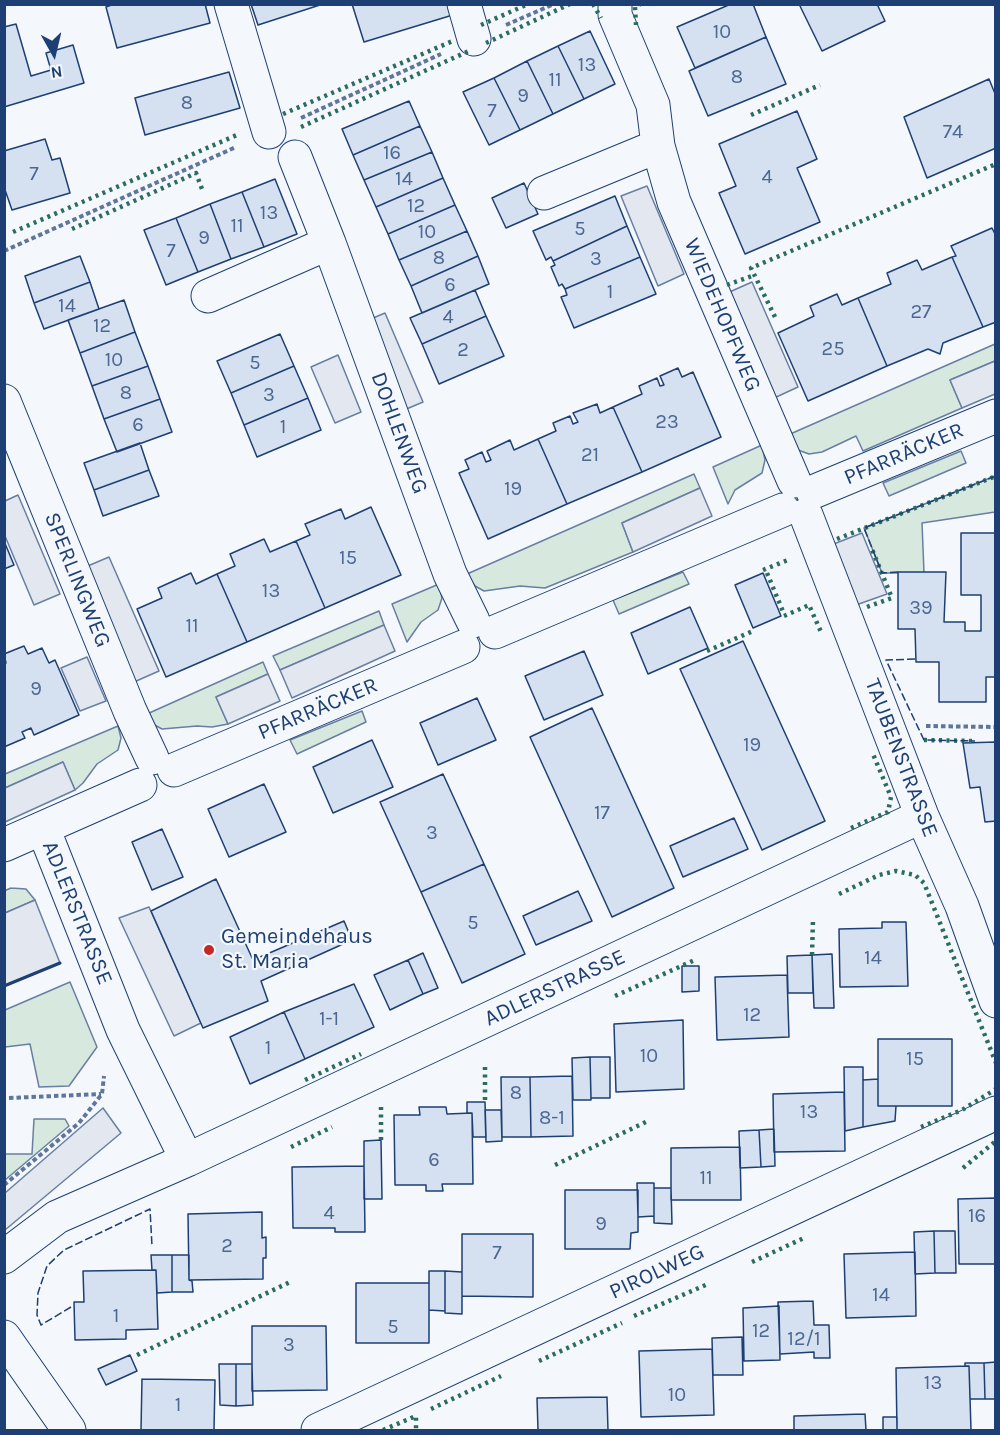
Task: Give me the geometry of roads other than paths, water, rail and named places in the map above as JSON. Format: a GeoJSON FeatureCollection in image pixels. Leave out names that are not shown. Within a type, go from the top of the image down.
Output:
{"type":"FeatureCollection","features":[{"type":"Feature","properties":{"kind":"street"},"geometry":{"type":"LineString","coordinates":[[231,4],[270,132]]}},
{"type":"Feature","properties":{"kind":"street"},"geometry":{"type":"LineString","coordinates":[[464,4],[474,39]]}},
{"type":"Feature","properties":{"kind":"street","name":"WIEDEHOPFWEG"},"geometry":{"type":"LineString","coordinates":[[615,4],[615,15],[653,105],[658,146],[674,202],[799,500]]}},
{"type":"Feature","properties":{"kind":"street"},"geometry":{"type":"LineString","coordinates":[[544,194],[658,146]]}},
{"type":"Feature","properties":{"kind":"street","name":"DOHLENWEG"},"geometry":{"type":"LineString","coordinates":[[295,157],[329,243],[450,574],[477,633]]}},
{"type":"Feature","properties":{"kind":"street"},"geometry":{"type":"LineString","coordinates":[[208,296],[329,243]]}},
{"type":"Feature","properties":{"kind":"street","name":"SPERLINGWEG"},"geometry":{"type":"LineString","coordinates":[[4,401],[155,771]]}},
{"type":"Feature","properties":{"kind":"street","name":"PFARRÄCKER"},"geometry":{"type":"LineString","coordinates":[[4,845],[43,828],[155,771],[477,633],[996,416]]}},
{"type":"Feature","properties":{"kind":"street","name":"TAUBENSTRASSE"},"geometry":{"type":"LineString","coordinates":[[799,500],[922,816],[962,906],[996,1001]]}},
{"type":"Feature","properties":{"kind":"street","name":"ADLERSTRASSE"},"geometry":{"type":"LineString","coordinates":[[4,1257],[57,1217],[187,1160],[922,816]]}},
{"type":"Feature","properties":{"kind":"street","name":"ADLERSTRASSE"},"geometry":{"type":"LineString","coordinates":[[43,828],[123,1030],[187,1160]]}},
{"type":"Feature","properties":{"kind":"street","name":"PIROLWEG"},"geometry":{"type":"LineString","coordinates":[[318,1431],[996,1113]]}},
{"type":"Feature","properties":{"kind":"street"},"geometry":{"type":"LineString","coordinates":[[4,1337],[69,1431]]}},
{"type":"Feature","properties":{"kind":"place","name":"Gemeindehaus St. Maria"},"geometry":{"type":"Point","coordinates":[209,950]}}]}
